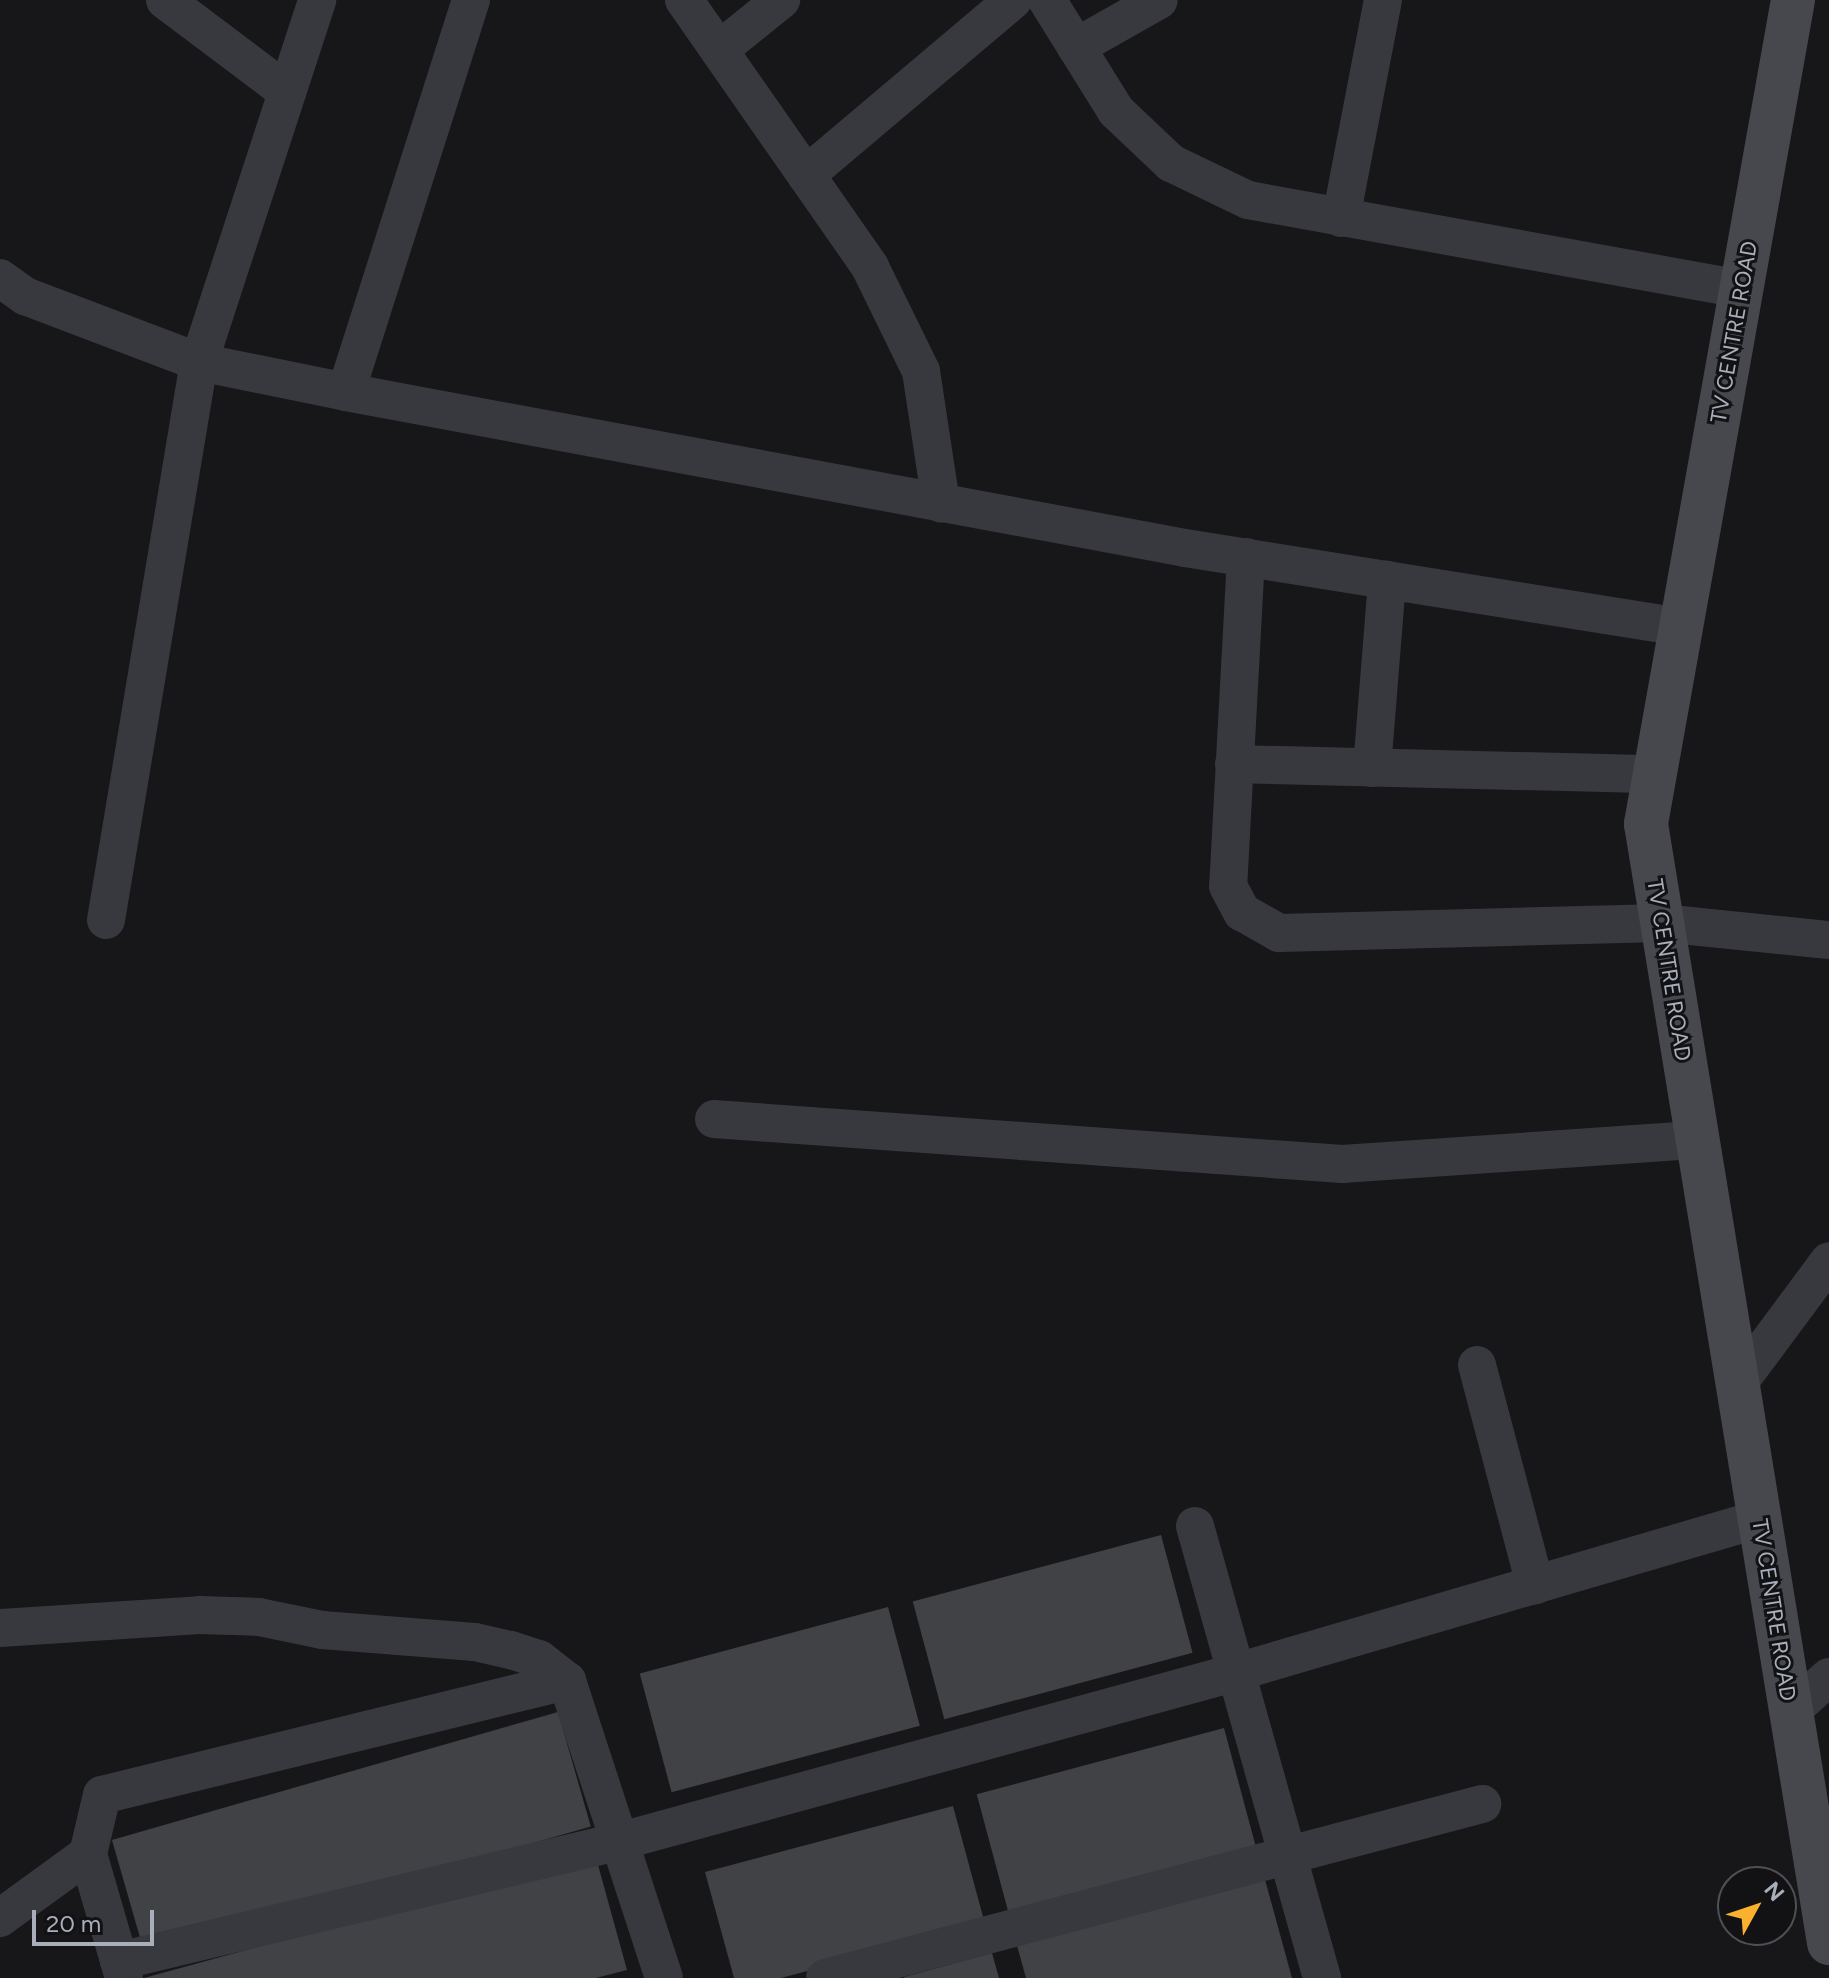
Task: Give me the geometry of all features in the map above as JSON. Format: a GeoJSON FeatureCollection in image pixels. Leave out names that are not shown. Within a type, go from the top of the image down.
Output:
{"type":"FeatureCollection","features":[{"type":"Feature","properties":{"kind":"main road","name":"TV CENTRE ROAD"},"geometry":{"type":"LineString","coordinates":[[1793,0],[1646,824],[1829,1943]]}},
{"type":"Feature","properties":{"kind":"street"},"geometry":{"type":"LineString","coordinates":[[165,0],[287,92]]}},
{"type":"Feature","properties":{"kind":"street"},"geometry":{"type":"LineString","coordinates":[[106,920],[199,362],[317,0]]}},
{"type":"Feature","properties":{"kind":"street"},"geometry":{"type":"LineString","coordinates":[[346,392],[471,0]]}},
{"type":"Feature","properties":{"kind":"street"},"geometry":{"type":"LineString","coordinates":[[684,0],[870,267],[921,371],[941,503]]}},
{"type":"Feature","properties":{"kind":"street"},"geometry":{"type":"LineString","coordinates":[[719,50],[781,0]]}},
{"type":"Feature","properties":{"kind":"street"},"geometry":{"type":"LineString","coordinates":[[806,175],[1013,0]]}},
{"type":"Feature","properties":{"kind":"street"},"geometry":{"type":"LineString","coordinates":[[1047,0],[1116,111],[1171,163],[1248,200],[1741,289]]}},
{"type":"Feature","properties":{"kind":"street"},"geometry":{"type":"LineString","coordinates":[[1076,47],[1159,0]]}},
{"type":"Feature","properties":{"kind":"street"},"geometry":{"type":"LineString","coordinates":[[1341,218],[1383,0]]}},
{"type":"Feature","properties":{"kind":"street"},"geometry":{"type":"LineString","coordinates":[[0,278],[25,296],[199,362],[941,503],[1246,557],[1681,627]]}},
{"type":"Feature","properties":{"kind":"street"},"geometry":{"type":"LineString","coordinates":[[1246,557],[1228,886],[1242,912],[1279,933],[1661,923],[1829,940]]}},
{"type":"Feature","properties":{"kind":"street"},"geometry":{"type":"LineString","coordinates":[[1372,768],[1387,580]]}},
{"type":"Feature","properties":{"kind":"street"},"geometry":{"type":"LineString","coordinates":[[1234,764],[1655,774]]}},
{"type":"Feature","properties":{"kind":"street"},"geometry":{"type":"LineString","coordinates":[[714,1119],[1342,1164],[1697,1140]]}},
{"type":"Feature","properties":{"kind":"street"},"geometry":{"type":"LineString","coordinates":[[1737,1385],[1829,1261]]}},
{"type":"Feature","properties":{"kind":"street"},"geometry":{"type":"LineString","coordinates":[[1477,1365],[1535,1585]]}},
{"type":"Feature","properties":{"kind":"street"},"geometry":{"type":"LineString","coordinates":[[567,1681],[102,1795],[88,1854],[121,1970],[621,1841],[1237,1672],[1759,1519]]}},
{"type":"Feature","properties":{"kind":"street"},"geometry":{"type":"LineString","coordinates":[[1195,1526],[1290,1853],[1322,1978]]}},
{"type":"Feature","properties":{"kind":"street"},"geometry":{"type":"LineString","coordinates":[[0,1628],[200,1615],[259,1617],[322,1630],[426,1637],[511,1650],[539,1659],[567,1681],[664,1978]]}},
{"type":"Feature","properties":{"kind":"street"},"geometry":{"type":"LineString","coordinates":[[1791,1711],[1829,1677]]}},
{"type":"Feature","properties":{"kind":"street"},"geometry":{"type":"LineString","coordinates":[[825,1978],[1000,1935],[1290,1853],[1482,1804]]}},
{"type":"Feature","properties":{"kind":"street"},"geometry":{"type":"LineString","coordinates":[[0,1918],[88,1854]]}},
{"type":"Feature","properties":{"kind":"building"},"geometry":{"type":"Polygon","coordinates":[[[1161,1535],[1193,1653],[944,1719],[913,1602],[1161,1535]]]}},
{"type":"Feature","properties":{"kind":"building"},"geometry":{"type":"Polygon","coordinates":[[[888,1607],[920,1726],[672,1792],[640,1674],[888,1607]]]}},
{"type":"Feature","properties":{"kind":"building"},"geometry":{"type":"Polygon","coordinates":[[[558,1712],[591,1826],[145,1954],[112,1840],[558,1712]]]}},
{"type":"Feature","properties":{"kind":"building"},"geometry":{"type":"Polygon","coordinates":[[[1224,1728],[1256,1846],[1008,1912],[977,1794],[1224,1728]]]}},
{"type":"Feature","properties":{"kind":"building"},"geometry":{"type":"Polygon","coordinates":[[[953,1806],[985,1924],[781,1978],[734,1978],[705,1872],[953,1806]]]}},
{"type":"Feature","properties":{"kind":"building"},"geometry":{"type":"Polygon","coordinates":[[[595,1854],[627,1970],[596,1978],[144,1978],[595,1854]]]}},
{"type":"Feature","properties":{"kind":"building"},"geometry":{"type":"Polygon","coordinates":[[[1264,1876],[1292,1978],[1026,1978],[1016,1942],[1264,1876]]]}},
{"type":"Feature","properties":{"kind":"building"},"geometry":{"type":"Polygon","coordinates":[[[992,1953],[999,1978],[904,1978],[904,1977],[992,1953]]]}}]}
